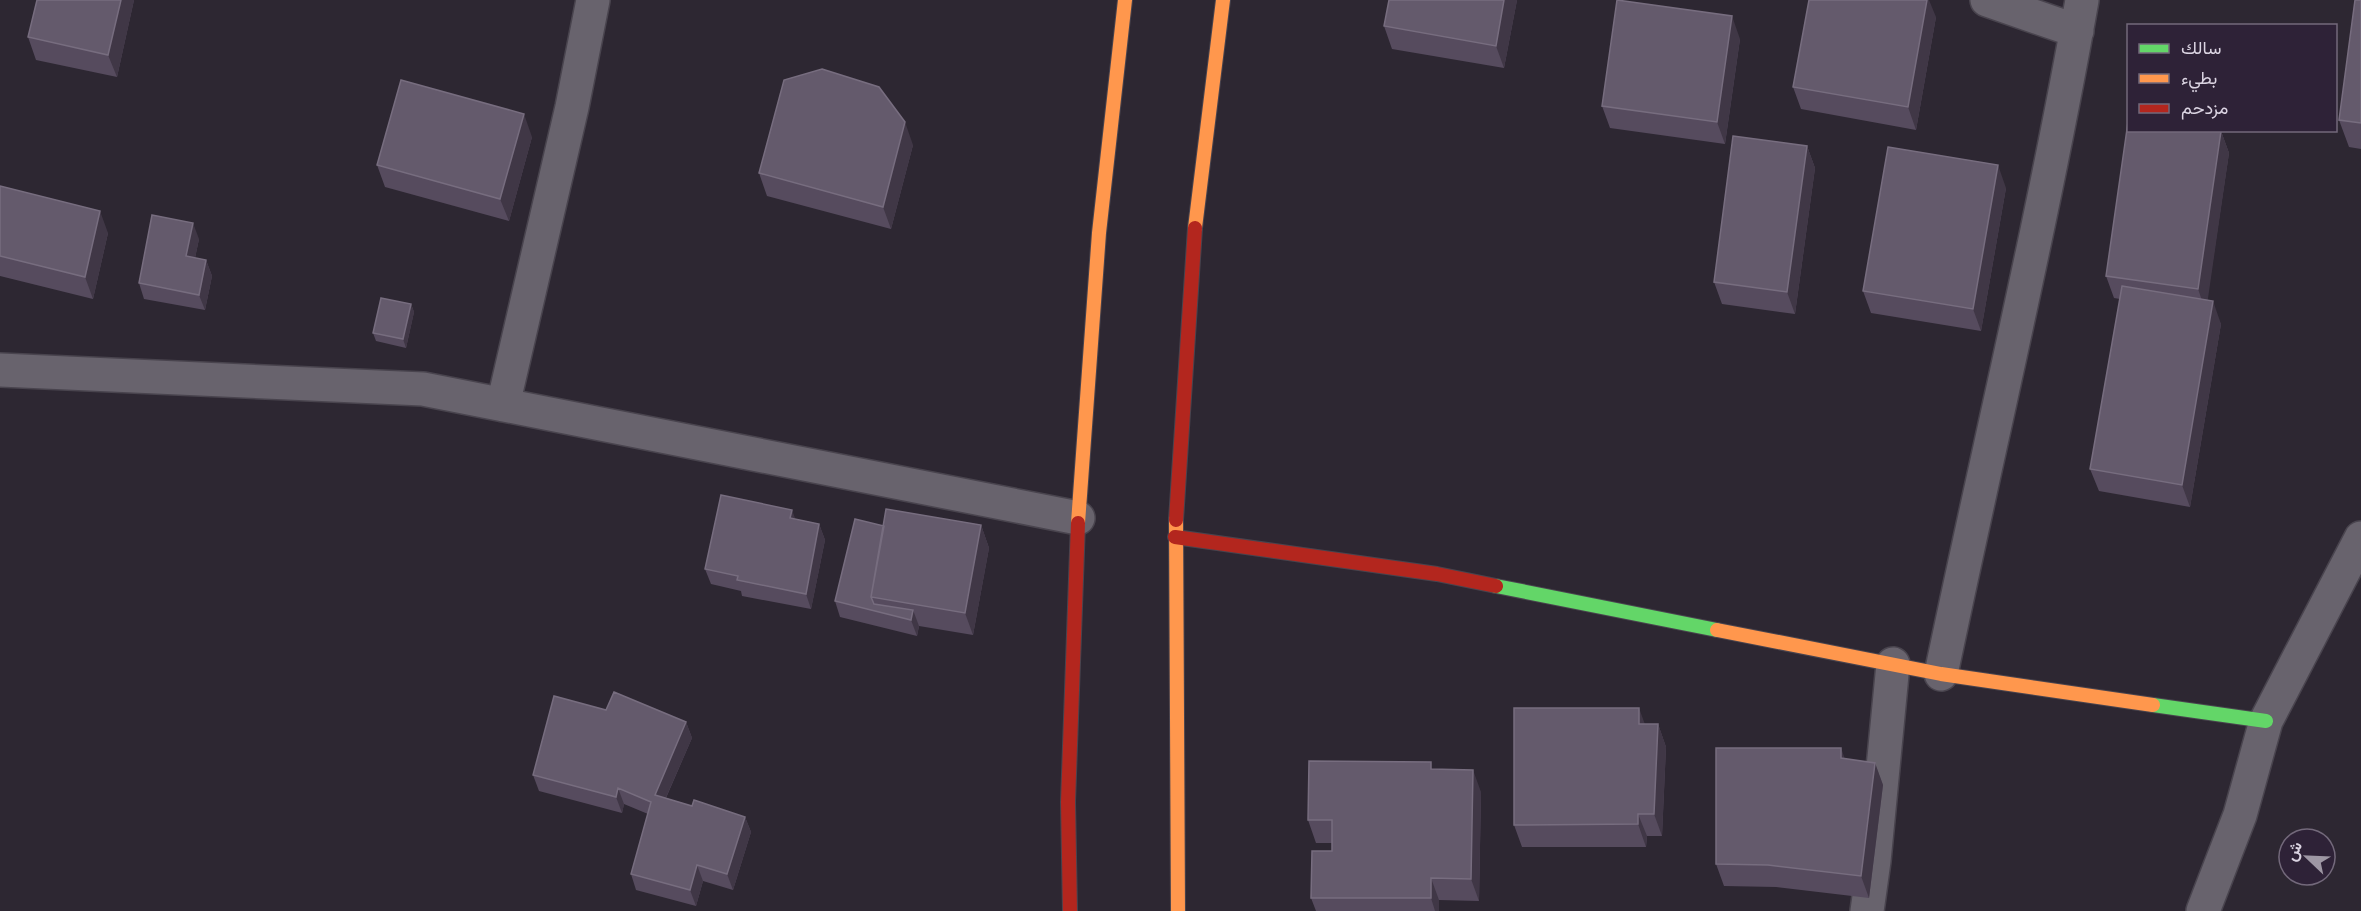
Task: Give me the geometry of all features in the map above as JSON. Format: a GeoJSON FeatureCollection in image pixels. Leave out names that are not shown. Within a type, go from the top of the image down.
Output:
{"type":"FeatureCollection","features":[{"type":"Feature","properties":{"kind":"main road"},"geometry":{"type":"LineString","coordinates":[[1070,911],[1068,802],[1078,518],[1099,233],[1125,0]]}},
{"type":"Feature","properties":{"kind":"main road"},"geometry":{"type":"LineString","coordinates":[[1178,911],[1175,537],[1194,237],[1224,0]]}},
{"type":"Feature","properties":{"kind":"main road"},"geometry":{"type":"LineString","coordinates":[[1175,537],[1437,574],[1941,674],[2266,721]]}},
{"type":"Feature","properties":{"kind":"street"},"geometry":{"type":"LineString","coordinates":[[503,405],[569,118],[592,0]]}},
{"type":"Feature","properties":{"kind":"street"},"geometry":{"type":"LineString","coordinates":[[1941,674],[1983,470],[2064,102],[2080,15],[1987,0]]}},
{"type":"Feature","properties":{"kind":"street"},"geometry":{"type":"LineString","coordinates":[[0,370],[423,389],[1078,518]]}},
{"type":"Feature","properties":{"kind":"street"},"geometry":{"type":"LineString","coordinates":[[2203,911],[2240,815],[2266,721],[2361,538]]}},
{"type":"Feature","properties":{"kind":"street"},"geometry":{"type":"LineString","coordinates":[[1867,911],[1893,664]]}},
{"type":"Feature","properties":{"kind":"building"},"geometry":{"type":"Polygon","coordinates":[[[37,0],[121,0],[108,55],[28,37],[37,0]]]}},
{"type":"Feature","properties":{"kind":"building"},"geometry":{"type":"Polygon","coordinates":[[[1389,0],[1504,0],[1496,46],[1384,26],[1389,0]]]}},
{"type":"Feature","properties":{"kind":"building"},"geometry":{"type":"Polygon","coordinates":[[[1617,0],[1732,16],[1717,122],[1602,106],[1617,0]]]}},
{"type":"Feature","properties":{"kind":"building"},"geometry":{"type":"Polygon","coordinates":[[[1809,0],[1927,0],[1908,107],[1793,87],[1809,0]]]}},
{"type":"Feature","properties":{"kind":"building"},"geometry":{"type":"Polygon","coordinates":[[[2355,0],[2361,0],[2361,123],[2339,120],[2355,0]]]}},
{"type":"Feature","properties":{"kind":"building"},"geometry":{"type":"Polygon","coordinates":[[[822,69],[879,87],[905,122],[883,207],[759,173],[784,80],[822,69]]]}},
{"type":"Feature","properties":{"kind":"building"},"geometry":{"type":"Polygon","coordinates":[[[401,80],[524,114],[500,199],[377,165],[401,80]]]}},
{"type":"Feature","properties":{"kind":"building"},"geometry":{"type":"Polygon","coordinates":[[[2127,129],[2127,132],[2221,132],[2198,289],[2106,276],[2127,129]]]}},
{"type":"Feature","properties":{"kind":"building"},"geometry":{"type":"Polygon","coordinates":[[[1733,136],[1807,146],[1787,292],[1714,282],[1733,136]]]}},
{"type":"Feature","properties":{"kind":"building"},"geometry":{"type":"Polygon","coordinates":[[[1888,147],[1998,165],[1973,309],[1863,291],[1888,147]]]}},
{"type":"Feature","properties":{"kind":"building"},"geometry":{"type":"Polygon","coordinates":[[[0,186],[100,211],[85,277],[0,256],[0,186]]]}},
{"type":"Feature","properties":{"kind":"building"},"geometry":{"type":"Polygon","coordinates":[[[152,215],[193,223],[186,256],[206,260],[199,295],[139,283],[152,215]]]}},
{"type":"Feature","properties":{"kind":"building"},"geometry":{"type":"Polygon","coordinates":[[[2122,286],[2213,301],[2182,485],[2090,469],[2122,286]]]}},
{"type":"Feature","properties":{"kind":"building"},"geometry":{"type":"Polygon","coordinates":[[[381,298],[411,304],[403,339],[373,333],[381,298]]]}},
{"type":"Feature","properties":{"kind":"building"},"geometry":{"type":"Polygon","coordinates":[[[721,495],[792,510],[790,518],[819,524],[806,594],[737,580],[738,576],[705,569],[721,495]]]}},
{"type":"Feature","properties":{"kind":"building"},"geometry":{"type":"Polygon","coordinates":[[[886,509],[981,525],[965,613],[871,597],[886,509]]]}},
{"type":"Feature","properties":{"kind":"building"},"geometry":{"type":"Polygon","coordinates":[[[855,519],[884,526],[871,597],[874,604],[913,610],[911,620],[835,601],[855,519]]]}},
{"type":"Feature","properties":{"kind":"building"},"geometry":{"type":"Polygon","coordinates":[[[614,692],[686,722],[655,795],[692,806],[694,800],[745,817],[727,874],[697,865],[690,890],[631,874],[651,802],[618,788],[616,797],[533,775],[554,696],[606,710],[614,692]]]}},
{"type":"Feature","properties":{"kind":"building"},"geometry":{"type":"Polygon","coordinates":[[[1514,708],[1639,708],[1639,724],[1658,724],[1654,814],[1638,814],[1638,824],[1514,825],[1514,708]]]}},
{"type":"Feature","properties":{"kind":"building"},"geometry":{"type":"Polygon","coordinates":[[[1716,748],[1841,748],[1841,758],[1875,763],[1861,876],[1768,865],[1716,864],[1716,748]]]}},
{"type":"Feature","properties":{"kind":"building"},"geometry":{"type":"Polygon","coordinates":[[[1309,761],[1431,762],[1431,769],[1473,770],[1471,879],[1431,878],[1431,898],[1311,898],[1312,851],[1332,851],[1332,820],[1308,820],[1309,761]]]}},
{"type":"Feature","properties":{"kind":"traffic: fast"},"geometry":{"type":"LineString","coordinates":[[1496,586],[1717,630]]}},
{"type":"Feature","properties":{"kind":"traffic: fast"},"geometry":{"type":"LineString","coordinates":[[2153,705],[2266,721]]}},
{"type":"Feature","properties":{"kind":"traffic: slow"},"geometry":{"type":"LineString","coordinates":[[1078,523],[1099,233],[1125,0]]}},
{"type":"Feature","properties":{"kind":"traffic: slow"},"geometry":{"type":"LineString","coordinates":[[1195,228],[1223,0]]}},
{"type":"Feature","properties":{"kind":"traffic: slow"},"geometry":{"type":"LineString","coordinates":[[1176,520],[1178,911]]}},
{"type":"Feature","properties":{"kind":"traffic: slow"},"geometry":{"type":"LineString","coordinates":[[1717,630],[1941,674],[2153,705]]}},
{"type":"Feature","properties":{"kind":"traffic: jam"},"geometry":{"type":"LineString","coordinates":[[1176,520],[1195,228]]}},
{"type":"Feature","properties":{"kind":"traffic: jam"},"geometry":{"type":"LineString","coordinates":[[1070,911],[1068,802],[1078,523]]}},
{"type":"Feature","properties":{"kind":"traffic: jam"},"geometry":{"type":"LineString","coordinates":[[1175,537],[1437,574],[1496,586]]}}]}
